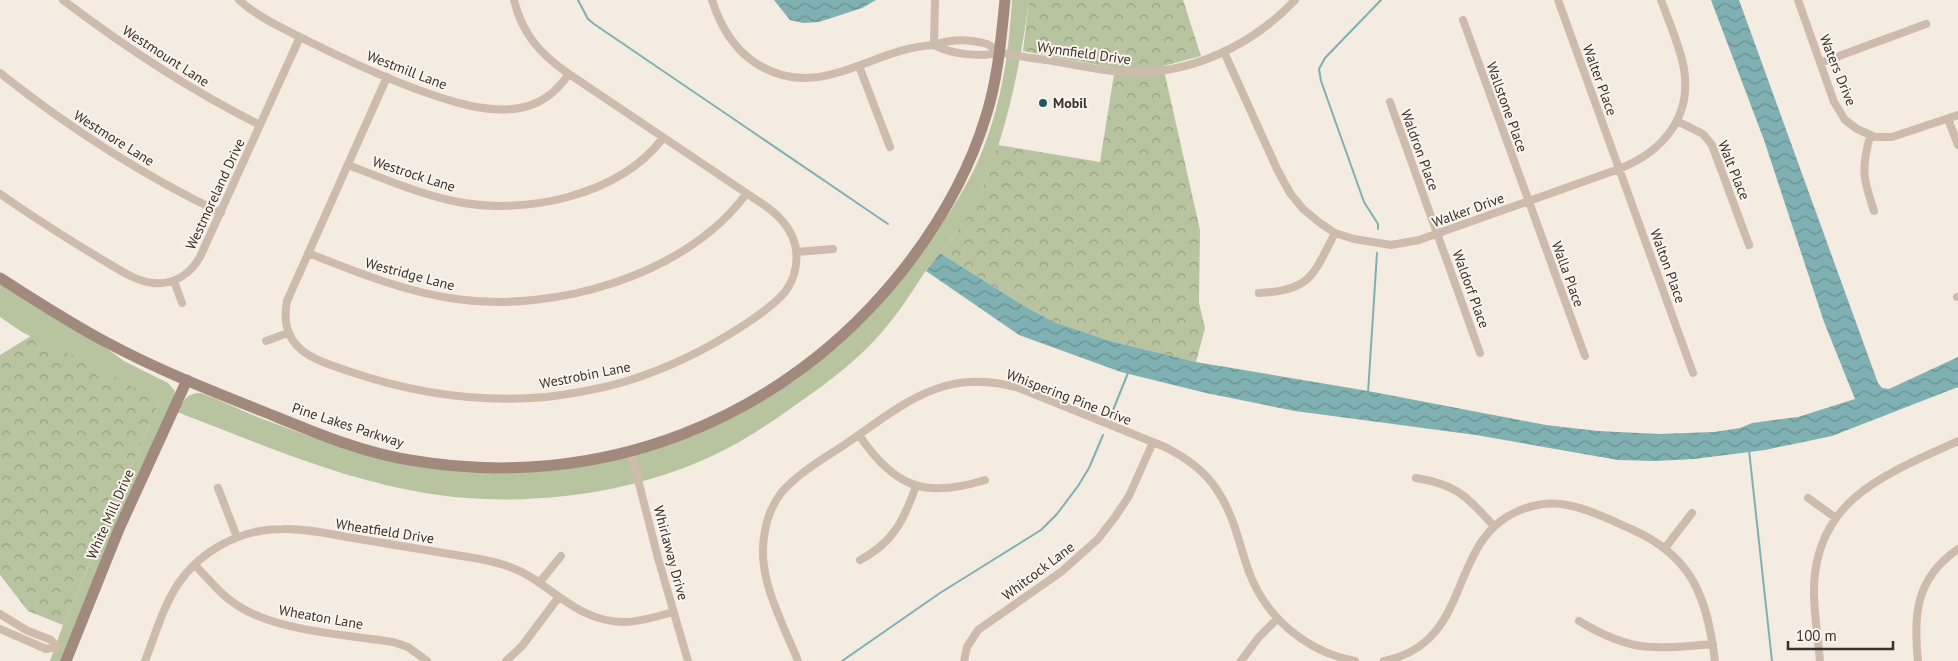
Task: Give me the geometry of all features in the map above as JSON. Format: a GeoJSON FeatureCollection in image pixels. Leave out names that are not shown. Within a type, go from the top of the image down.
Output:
{"type":"FeatureCollection","features":[{"type":"Feature","properties":{"kind":"street","name":"Westmount Lane"},"geometry":{"type":"LineString","coordinates":[[63,0],[108,34],[165,72],[260,126]]}},
{"type":"Feature","properties":{"kind":"street","name":"Westmill Lane"},"geometry":{"type":"LineString","coordinates":[[239,0],[254,12],[300,37],[387,78],[464,104],[487,109],[512,109],[528,106],[542,100],[555,91],[569,74]]}},
{"type":"Feature","properties":{"kind":"street","name":"Westrobin Lane"},"geometry":{"type":"LineString","coordinates":[[288,333],[296,346],[312,358],[350,372],[404,388],[480,399],[521,398],[564,394],[612,385],[684,359],[728,335],[765,310],[784,293],[794,273],[796,252],[793,238],[783,221],[772,211],[662,138],[546,57],[532,42],[522,27],[514,0]]}},
{"type":"Feature","properties":{"kind":"street"},"geometry":{"type":"LineString","coordinates":[[712,0],[721,24],[730,40],[745,56],[770,71],[790,77],[816,78],[829,76],[910,48],[950,41],[970,41],[986,44],[1000,52]]}},
{"type":"Feature","properties":{"kind":"street"},"geometry":{"type":"LineString","coordinates":[[934,45],[936,0]]}},
{"type":"Feature","properties":{"kind":"street","name":"Pine Lakes Parkway"},"geometry":{"type":"LineString","coordinates":[[0,278],[105,341],[187,380],[334,438],[382,454],[466,468],[530,468],[570,464],[631,452],[702,427],[760,397],[817,358],[874,305],[922,245],[957,187],[976,145],[993,89],[1000,52],[1005,0]]}},
{"type":"Feature","properties":{"kind":"street","name":"Wynnfield Drive"},"geometry":{"type":"LineString","coordinates":[[1000,52],[1102,70],[1134,72],[1175,68],[1204,60],[1245,41],[1270,24],[1295,0]]}},
{"type":"Feature","properties":{"kind":"street","name":"Walter Place"},"geometry":{"type":"LineString","coordinates":[[1558,0],[1619,169]]}},
{"type":"Feature","properties":{"kind":"street","name":"Walker Drive"},"geometry":{"type":"LineString","coordinates":[[1224,52],[1290,194],[1308,214],[1335,232],[1362,241],[1391,245],[1419,240],[1438,234],[1619,169],[1641,159],[1655,149],[1666,138],[1677,121],[1684,95],[1684,70],[1661,0]]}},
{"type":"Feature","properties":{"kind":"street","name":"Waters Drive"},"geometry":{"type":"LineString","coordinates":[[1798,0],[1839,111],[1849,123],[1870,136],[1881,138],[1896,137],[1958,115]]}},
{"type":"Feature","properties":{"kind":"street","name":"Wallstone Place"},"geometry":{"type":"LineString","coordinates":[[1462,20],[1528,201]]}},
{"type":"Feature","properties":{"kind":"street"},"geometry":{"type":"LineString","coordinates":[[1820,63],[1926,24]]}},
{"type":"Feature","properties":{"kind":"street","name":"Westmoreland Drive"},"geometry":{"type":"LineString","coordinates":[[174,281],[195,266],[221,213],[300,37]]}},
{"type":"Feature","properties":{"kind":"street"},"geometry":{"type":"LineString","coordinates":[[934,45],[947,51],[983,55],[1000,52]]}},
{"type":"Feature","properties":{"kind":"street"},"geometry":{"type":"LineString","coordinates":[[859,66],[890,147]]}},
{"type":"Feature","properties":{"kind":"street","name":"Westmore Lane"},"geometry":{"type":"LineString","coordinates":[[0,73],[102,146],[175,190],[221,213]]}},
{"type":"Feature","properties":{"kind":"street"},"geometry":{"type":"LineString","coordinates":[[266,341],[288,333],[285,315],[287,301],[387,78]]}},
{"type":"Feature","properties":{"kind":"street","name":"Waldron Place"},"geometry":{"type":"LineString","coordinates":[[1390,102],[1438,234]]}},
{"type":"Feature","properties":{"kind":"street"},"geometry":{"type":"LineString","coordinates":[[1948,119],[1958,145]]}},
{"type":"Feature","properties":{"kind":"street","name":"Walt Place"},"geometry":{"type":"LineString","coordinates":[[1677,121],[1703,134],[1712,145],[1749,245]]}},
{"type":"Feature","properties":{"kind":"street"},"geometry":{"type":"LineString","coordinates":[[1870,136],[1864,157],[1863,173],[1874,211]]}},
{"type":"Feature","properties":{"kind":"street","name":"Westrock Lane"},"geometry":{"type":"LineString","coordinates":[[348,164],[406,187],[454,201],[493,206],[523,205],[566,197],[604,183],[642,160],[662,138]]}},
{"type":"Feature","properties":{"kind":"street","name":"Walton Place"},"geometry":{"type":"LineString","coordinates":[[1619,169],[1693,372]]}},
{"type":"Feature","properties":{"kind":"street"},"geometry":{"type":"LineString","coordinates":[[0,194],[59,233],[135,278],[156,283],[174,281],[182,303]]}},
{"type":"Feature","properties":{"kind":"street","name":"Westridge Lane"},"geometry":{"type":"LineString","coordinates":[[308,254],[381,281],[434,296],[480,302],[541,300],[602,287],[652,267],[682,250],[711,230],[732,211],[746,194]]}},
{"type":"Feature","properties":{"kind":"street","name":"Walla Place"},"geometry":{"type":"LineString","coordinates":[[1528,201],[1584,356]]}},
{"type":"Feature","properties":{"kind":"street"},"geometry":{"type":"LineString","coordinates":[[1259,293],[1289,290],[1304,282],[1318,266],[1335,232]]}},
{"type":"Feature","properties":{"kind":"street","name":"Waldorf Place"},"geometry":{"type":"LineString","coordinates":[[1438,234],[1480,353]]}},
{"type":"Feature","properties":{"kind":"street"},"geometry":{"type":"LineString","coordinates":[[796,252],[833,249]]}},
{"type":"Feature","properties":{"kind":"street","name":"White Mill Drive"},"geometry":{"type":"LineString","coordinates":[[68,656],[116,534],[187,380]]}},
{"type":"Feature","properties":{"kind":"street","name":"Whispering Pine Drive"},"geometry":{"type":"LineString","coordinates":[[798,661],[771,593],[762,561],[763,541],[767,522],[779,496],[791,483],[910,400],[957,383],[984,382],[1019,388],[1153,442],[1186,459],[1203,473],[1216,489],[1230,512],[1252,581],[1264,602],[1277,619],[1295,635],[1318,648],[1336,656],[1355,661]]}},
{"type":"Feature","properties":{"kind":"street"},"geometry":{"type":"LineString","coordinates":[[859,435],[885,468],[897,477],[916,486],[934,489],[954,488],[985,480]]}},
{"type":"Feature","properties":{"kind":"street"},"geometry":{"type":"LineString","coordinates":[[1820,661],[1814,604],[1815,573],[1824,541],[1836,518],[1855,497],[1874,482],[1958,441]]}},
{"type":"Feature","properties":{"kind":"street","name":"Whitcock Lane"},"geometry":{"type":"LineString","coordinates":[[964,661],[967,647],[978,630],[1062,572],[1098,539],[1129,496],[1153,442]]}},
{"type":"Feature","properties":{"kind":"street","name":"Whirlaway Drive"},"geometry":{"type":"LineString","coordinates":[[631,452],[688,661]]}},
{"type":"Feature","properties":{"kind":"street"},"geometry":{"type":"LineString","coordinates":[[1416,478],[1444,485],[1461,493],[1494,526]]}},
{"type":"Feature","properties":{"kind":"street"},"geometry":{"type":"LineString","coordinates":[[860,560],[884,544],[895,532],[904,517],[916,486]]}},
{"type":"Feature","properties":{"kind":"street"},"geometry":{"type":"LineString","coordinates":[[218,488],[237,538]]}},
{"type":"Feature","properties":{"kind":"street"},"geometry":{"type":"LineString","coordinates":[[1808,498],[1836,518]]}},
{"type":"Feature","properties":{"kind":"street"},"geometry":{"type":"LineString","coordinates":[[1384,661],[1404,656],[1416,649],[1441,626],[1452,606],[1477,546],[1494,526],[1510,514],[1528,507],[1545,504],[1562,504],[1586,510],[1631,529],[1665,548],[1685,570],[1700,594],[1708,616],[1715,661]]}},
{"type":"Feature","properties":{"kind":"street"},"geometry":{"type":"LineString","coordinates":[[1665,548],[1692,513]]}},
{"type":"Feature","properties":{"kind":"street","name":"Wheatfield Drive"},"geometry":{"type":"LineString","coordinates":[[145,661],[169,600],[179,584],[195,565],[210,552],[237,538],[273,529],[305,531],[483,559],[515,569],[587,615],[606,620],[632,622],[674,612]]}},
{"type":"Feature","properties":{"kind":"street"},"geometry":{"type":"LineString","coordinates":[[1918,661],[1915,622],[1921,594],[1937,567],[1958,549]]}},
{"type":"Feature","properties":{"kind":"street"},"geometry":{"type":"LineString","coordinates":[[539,583],[561,556]]}},
{"type":"Feature","properties":{"kind":"street","name":"Wheaton Lane"},"geometry":{"type":"LineString","coordinates":[[195,565],[232,601],[262,618],[288,626],[393,642],[408,648],[427,661]]}},
{"type":"Feature","properties":{"kind":"street"},"geometry":{"type":"LineString","coordinates":[[506,661],[522,646],[558,598]]}},
{"type":"Feature","properties":{"kind":"street"},"geometry":{"type":"LineString","coordinates":[[0,614],[26,630],[51,640],[68,656]]}},
{"type":"Feature","properties":{"kind":"street"},"geometry":{"type":"LineString","coordinates":[[1241,661],[1258,637],[1277,619]]}},
{"type":"Feature","properties":{"kind":"street"},"geometry":{"type":"LineString","coordinates":[[1579,621],[1614,640],[1645,648],[1713,644]]}},
{"type":"Feature","properties":{"kind":"street"},"geometry":{"type":"LineString","coordinates":[[0,629],[46,649],[57,647]]}},
{"type":"Feature","properties":{"kind":"green space"},"geometry":{"type":"Polygon","coordinates":[[[1012,0],[1029,0],[1020,59],[995,156],[976,203],[894,318],[855,360],[759,430],[712,456],[653,478],[592,492],[528,499],[466,498],[391,486],[355,477],[283,453],[177,412],[183,401],[189,396],[200,393],[311,437],[389,460],[470,472],[524,473],[577,467],[630,457],[680,440],[729,419],[776,392],[820,361],[860,326],[903,278],[958,200],[983,149],[995,113],[1004,76],[1012,0]]]}},
{"type":"Feature","properties":{"kind":"green space"},"geometry":{"type":"Polygon","coordinates":[[[1029,0],[1183,0],[1201,56],[1163,66],[1200,230],[1199,303],[1205,328],[1196,362],[1110,341],[1054,322],[1026,307],[940,253],[975,204],[985,183],[998,145],[1100,162],[1115,68],[1023,51],[1029,0]]]}},
{"type":"Feature","properties":{"kind":"green space"},"geometry":{"type":"Polygon","coordinates":[[[0,284],[105,347],[124,361],[168,383],[175,391],[62,661],[50,661],[63,625],[159,402],[22,332],[0,317],[0,284]]]}},
{"type":"Feature","properties":{"kind":"green space"},"geometry":{"type":"Polygon","coordinates":[[[31,336],[92,364],[159,402],[63,625],[28,611],[0,575],[0,355],[31,336]]]}},
{"type":"Feature","properties":{"kind":"water"},"geometry":{"type":"Polygon","coordinates":[[[774,0],[876,0],[862,8],[819,22],[803,23],[790,20],[774,0]]]}},
{"type":"Feature","properties":{"kind":"water"},"geometry":{"type":"Polygon","coordinates":[[[1711,0],[1739,0],[1878,383],[1882,388],[1889,389],[1958,357],[1958,387],[1832,436],[1765,450],[1694,459],[1618,460],[1476,435],[1295,411],[1206,393],[1121,372],[1019,335],[926,271],[940,253],[1026,307],[1054,322],[1110,341],[1196,362],[1368,391],[1546,425],[1598,431],[1659,434],[1714,432],[1740,428],[1752,423],[1798,417],[1855,399],[1824,322],[1764,140],[1711,0]]]}},
{"type":"Feature","properties":{"kind":"waterway"},"geometry":{"type":"LineString","coordinates":[[578,0],[588,19],[594,24],[888,224]]}},
{"type":"Feature","properties":{"kind":"waterway"},"geometry":{"type":"LineString","coordinates":[[1378,229],[1378,224],[1364,202],[1321,81],[1319,69],[1325,58],[1381,0]]}},
{"type":"Feature","properties":{"kind":"waterway"},"geometry":{"type":"LineString","coordinates":[[1368,393],[1377,253]]}},
{"type":"Feature","properties":{"kind":"waterway"},"geometry":{"type":"LineString","coordinates":[[1111,415],[1128,373]]}},
{"type":"Feature","properties":{"kind":"waterway"},"geometry":{"type":"LineString","coordinates":[[842,661],[940,593],[1041,530],[1057,514],[1078,486],[1089,468],[1103,435]]}},
{"type":"Feature","properties":{"kind":"waterway"},"geometry":{"type":"LineString","coordinates":[[1749,450],[1772,661]]}},
{"type":"Feature","properties":{"kind":"place","name":"Mobil"},"geometry":{"type":"Point","coordinates":[1043,103]}}]}
